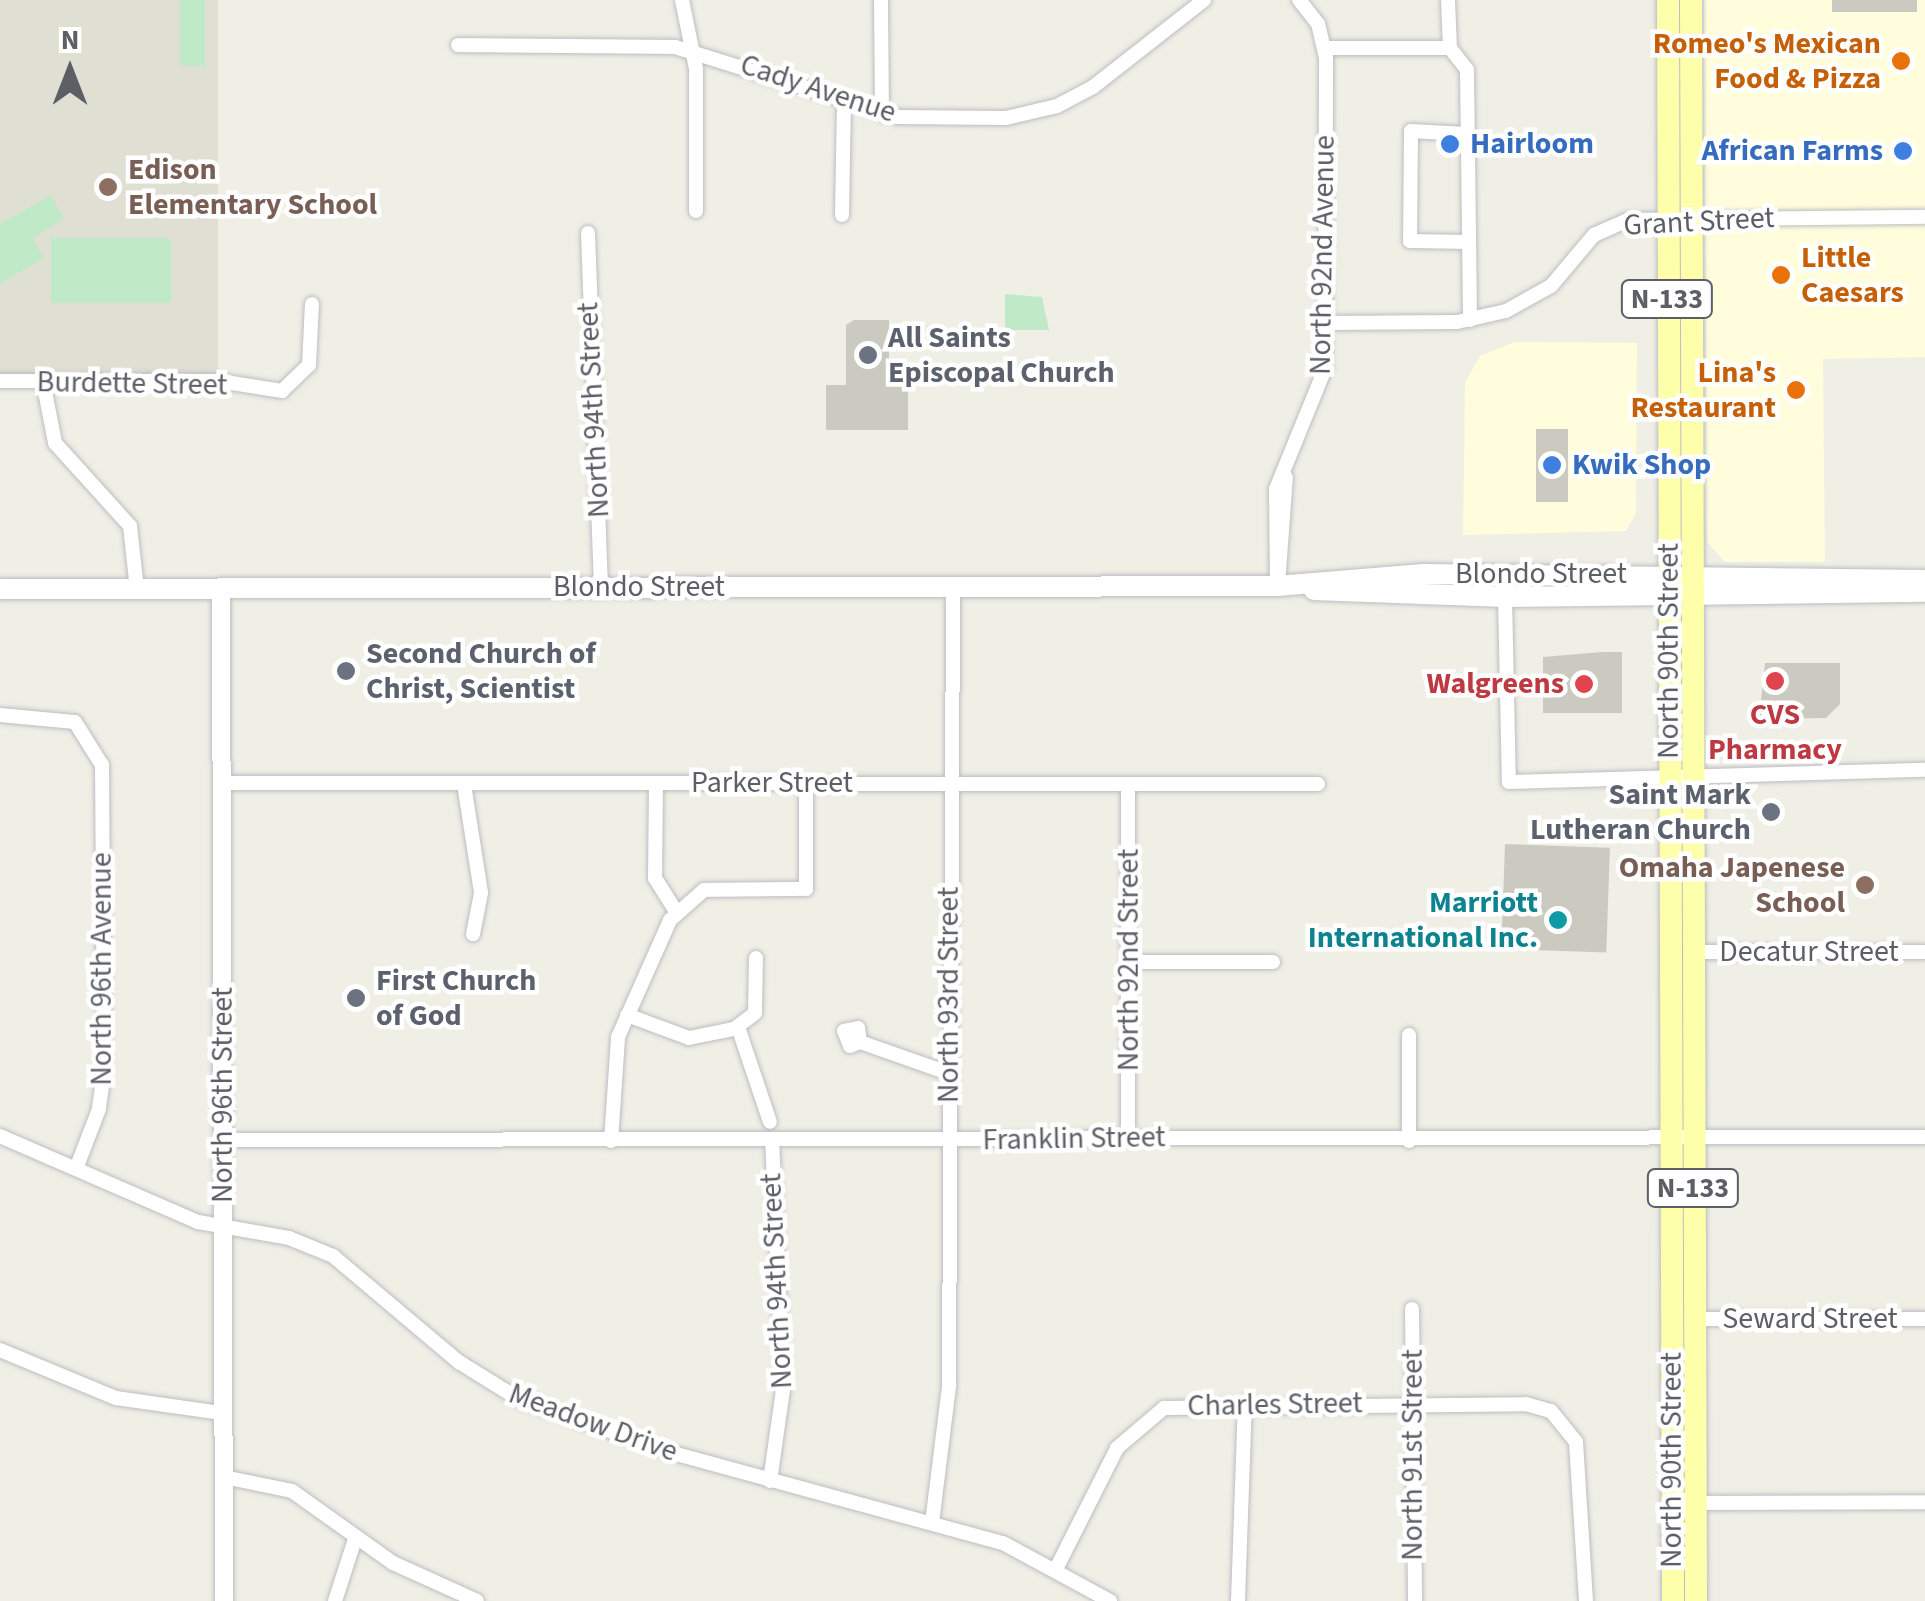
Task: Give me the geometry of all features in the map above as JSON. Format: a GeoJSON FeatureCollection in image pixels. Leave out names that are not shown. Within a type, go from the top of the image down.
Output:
{"type":"FeatureCollection","features":[{"type":"Feature","properties":{"kind":"main road","name":"North 90th Street"},"geometry":{"type":"LineString","coordinates":[[1668,0],[1679,217],[1684,1502],[1696,1601]]}},
{"type":"Feature","properties":{"kind":"main road","name":"North 90th Street"},"geometry":{"type":"LineString","coordinates":[[1679,217],[1691,0]]}},
{"type":"Feature","properties":{"kind":"main road","name":"Blondo Street"},"geometry":{"type":"LineString","coordinates":[[1277,586],[1389,574],[1925,592]]}},
{"type":"Feature","properties":{"kind":"main road","name":"Blondo Street"},"geometry":{"type":"LineString","coordinates":[[0,589],[1277,586],[1506,597],[1679,586],[1925,580]]}},
{"type":"Feature","properties":{"kind":"main road","name":"North 90th Street"},"geometry":{"type":"LineString","coordinates":[[1673,1601],[1684,1502],[1694,1320],[1682,1137],[1692,952],[1681,776]]}},
{"type":"Feature","properties":{"kind":"street"},"geometry":{"type":"LineString","coordinates":[[682,0],[690,50],[696,211]]}},
{"type":"Feature","properties":{"kind":"street"},"geometry":{"type":"LineString","coordinates":[[881,0],[882,114]]}},
{"type":"Feature","properties":{"kind":"street","name":"Cady Avenue"},"geometry":{"type":"LineString","coordinates":[[458,45],[690,50],[882,114],[1006,118],[1056,106],[1204,0]]}},
{"type":"Feature","properties":{"kind":"street"},"geometry":{"type":"LineString","coordinates":[[1299,0],[1324,43],[1450,48]]}},
{"type":"Feature","properties":{"kind":"street"},"geometry":{"type":"LineString","coordinates":[[1448,0],[1450,48],[1467,70],[1470,320]]}},
{"type":"Feature","properties":{"kind":"street","name":"North 92nd Avenue"},"geometry":{"type":"LineString","coordinates":[[1277,586],[1287,465],[1323,383],[1324,43]]}},
{"type":"Feature","properties":{"kind":"street"},"geometry":{"type":"LineString","coordinates":[[842,215],[844,102]]}},
{"type":"Feature","properties":{"kind":"street"},"geometry":{"type":"LineString","coordinates":[[1466,134],[1411,130],[1410,240],[1469,242]]}},
{"type":"Feature","properties":{"kind":"street","name":"Grant Street"},"geometry":{"type":"LineString","coordinates":[[1326,323],[1470,320],[1540,295],[1606,227],[1679,217],[1925,217]]}},
{"type":"Feature","properties":{"kind":"street","name":"North 94th Street"},"geometry":{"type":"LineString","coordinates":[[588,233],[601,587]]}},
{"type":"Feature","properties":{"kind":"street","name":"Burdette Street"},"geometry":{"type":"LineString","coordinates":[[0,381],[218,381],[282,391],[309,365],[312,304]]}},
{"type":"Feature","properties":{"kind":"street"},"geometry":{"type":"LineString","coordinates":[[43,381],[55,443],[130,526],[137,589]]}},
{"type":"Feature","properties":{"kind":"street","name":"North 93rd Street"},"geometry":{"type":"LineString","coordinates":[[932,1524],[948,1422],[948,783],[953,587]]}},
{"type":"Feature","properties":{"kind":"street","name":"North 96th Street"},"geometry":{"type":"LineString","coordinates":[[222,590],[224,1601]]}},
{"type":"Feature","properties":{"kind":"street"},"geometry":{"type":"LineString","coordinates":[[1506,597],[1509,782],[1925,770]]}},
{"type":"Feature","properties":{"kind":"street","name":"North 96th Avenue"},"geometry":{"type":"LineString","coordinates":[[0,715],[75,722],[102,765],[104,1072],[100,1109],[76,1169]]}},
{"type":"Feature","properties":{"kind":"street","name":"Parker Street"},"geometry":{"type":"LineString","coordinates":[[225,782],[1318,784]]}},
{"type":"Feature","properties":{"kind":"street"},"geometry":{"type":"LineString","coordinates":[[656,783],[655,878],[676,911]]}},
{"type":"Feature","properties":{"kind":"street"},"geometry":{"type":"LineString","coordinates":[[464,784],[481,893],[473,934]]}},
{"type":"Feature","properties":{"kind":"street"},"geometry":{"type":"LineString","coordinates":[[611,1141],[614,1056],[627,1014],[676,911],[704,890],[806,889],[806,784]]}},
{"type":"Feature","properties":{"kind":"street","name":"North 92nd Street"},"geometry":{"type":"LineString","coordinates":[[1128,784],[1128,1137]]}},
{"type":"Feature","properties":{"kind":"street","name":"Decatur Street"},"geometry":{"type":"LineString","coordinates":[[1692,952],[1925,952]]}},
{"type":"Feature","properties":{"kind":"street"},"geometry":{"type":"LineString","coordinates":[[627,1014],[689,1038],[738,1027],[755,1013],[756,958]]}},
{"type":"Feature","properties":{"kind":"street"},"geometry":{"type":"LineString","coordinates":[[1129,962],[1273,962]]}},
{"type":"Feature","properties":{"kind":"street"},"geometry":{"type":"LineString","coordinates":[[738,1027],[770,1122]]}},
{"type":"Feature","properties":{"kind":"street"},"geometry":{"type":"LineString","coordinates":[[1409,1035],[1409,1141]]}},
{"type":"Feature","properties":{"kind":"street"},"geometry":{"type":"LineString","coordinates":[[860,1042],[948,1073]]}},
{"type":"Feature","properties":{"kind":"street","name":"Meadow Drive"},"geometry":{"type":"LineString","coordinates":[[0,1136],[224,1229],[289,1238],[333,1256],[459,1362],[520,1400],[770,1482],[932,1524],[1057,1568],[1110,1601]]}},
{"type":"Feature","properties":{"kind":"street","name":"Franklin Street"},"geometry":{"type":"LineString","coordinates":[[223,1140],[950,1142],[1128,1137],[1409,1141],[1925,1137]]}},
{"type":"Feature","properties":{"kind":"street","name":"North 94th Street"},"geometry":{"type":"LineString","coordinates":[[770,1482],[784,1390],[772,1140]]}},
{"type":"Feature","properties":{"kind":"street","name":"North 91st Street"},"geometry":{"type":"LineString","coordinates":[[1412,1309],[1415,1601]]}},
{"type":"Feature","properties":{"kind":"street","name":"Seward Street"},"geometry":{"type":"LineString","coordinates":[[1694,1320],[1925,1319]]}},
{"type":"Feature","properties":{"kind":"street"},"geometry":{"type":"LineString","coordinates":[[0,1350],[128,1401],[222,1413]]}},
{"type":"Feature","properties":{"kind":"street"},"geometry":{"type":"LineString","coordinates":[[1238,1601],[1245,1403]]}},
{"type":"Feature","properties":{"kind":"street","name":"Charles Street"},"geometry":{"type":"LineString","coordinates":[[1057,1568],[1132,1429],[1176,1405],[1523,1404],[1550,1412],[1576,1442],[1586,1601]]}},
{"type":"Feature","properties":{"kind":"street"},"geometry":{"type":"LineString","coordinates":[[224,1477],[292,1492],[355,1539],[477,1601]]}},
{"type":"Feature","properties":{"kind":"street"},"geometry":{"type":"LineString","coordinates":[[1684,1502],[1925,1502]]}},
{"type":"Feature","properties":{"kind":"street"},"geometry":{"type":"LineString","coordinates":[[335,1601],[355,1539]]}},
{"type":"Feature","properties":{"kind":"shaded area","name":"Edison Elementary School"},"geometry":{"type":"Polygon","coordinates":[[[0,0],[218,0],[218,374],[0,374],[0,0]]]}},
{"type":"Feature","properties":{"kind":"shaded area"},"geometry":{"type":"Polygon","coordinates":[[[1704,0],[1925,0],[1925,357],[1823,359],[1825,562],[1725,562],[1707,542],[1704,0]]]}},
{"type":"Feature","properties":{"kind":"shaded area"},"geometry":{"type":"Polygon","coordinates":[[[1514,342],[1637,343],[1636,513],[1626,531],[1463,535],[1465,383],[1480,356],[1514,342]]]}},
{"type":"Feature","properties":{"kind":"green space"},"geometry":{"type":"Polygon","coordinates":[[[180,0],[205,0],[205,66],[180,66],[180,0]]]}},
{"type":"Feature","properties":{"kind":"green space"},"geometry":{"type":"Polygon","coordinates":[[[51,195],[64,219],[33,238],[44,258],[0,284],[0,224],[51,195]]]}},
{"type":"Feature","properties":{"kind":"green space"},"geometry":{"type":"Polygon","coordinates":[[[51,238],[171,238],[171,303],[51,303],[51,238]]]}},
{"type":"Feature","properties":{"kind":"green space"},"geometry":{"type":"Polygon","coordinates":[[[1005,294],[1042,297],[1049,330],[1005,330],[1005,294]]]}},
{"type":"Feature","properties":{"kind":"building"},"geometry":{"type":"Polygon","coordinates":[[[1832,0],[1917,0],[1917,12],[1832,12],[1832,0]]]}},
{"type":"Feature","properties":{"kind":"building","name":"All Saints Episcopal Church"},"geometry":{"type":"Polygon","coordinates":[[[854,320],[889,320],[889,387],[908,387],[908,430],[826,430],[826,385],[846,385],[846,325],[854,320]]]}},
{"type":"Feature","properties":{"kind":"building","name":"Kwik Shop"},"geometry":{"type":"Polygon","coordinates":[[[1536,429],[1568,429],[1568,502],[1536,502],[1536,429]]]}},
{"type":"Feature","properties":{"kind":"building","name":"Walgreens"},"geometry":{"type":"Polygon","coordinates":[[[1622,652],[1622,713],[1543,713],[1543,657],[1622,652]]]}},
{"type":"Feature","properties":{"kind":"building","name":"CVS Pharmacy"},"geometry":{"type":"Polygon","coordinates":[[[1765,663],[1840,663],[1840,704],[1826,718],[1759,719],[1765,663]]]}},
{"type":"Feature","properties":{"kind":"building","name":"Marriott International Inc."},"geometry":{"type":"Polygon","coordinates":[[[1505,844],[1610,848],[1606,953],[1501,949],[1505,844]]]}},
{"type":"Feature","properties":{"kind":"place","name":"Romeo's Mexican Food & Pizza"},"geometry":{"type":"Point","coordinates":[1901,61]}},
{"type":"Feature","properties":{"kind":"place","name":"Hairloom"},"geometry":{"type":"Point","coordinates":[1450,144]}},
{"type":"Feature","properties":{"kind":"place","name":"African Farms"},"geometry":{"type":"Point","coordinates":[1903,151]}},
{"type":"Feature","properties":{"kind":"place","name":"Edison Elementary School"},"geometry":{"type":"Point","coordinates":[108,187]}},
{"type":"Feature","properties":{"kind":"place","name":"Little Caesars"},"geometry":{"type":"Point","coordinates":[1781,275]}},
{"type":"Feature","properties":{"kind":"place","name":"All Saints Episcopal Church"},"geometry":{"type":"Point","coordinates":[868,355]}},
{"type":"Feature","properties":{"kind":"place","name":"Lina's Restaurant"},"geometry":{"type":"Point","coordinates":[1796,390]}},
{"type":"Feature","properties":{"kind":"place","name":"Kwik Shop"},"geometry":{"type":"Point","coordinates":[1552,465]}},
{"type":"Feature","properties":{"kind":"place","name":"Second Church of Christ, Scientist"},"geometry":{"type":"Point","coordinates":[346,671]}},
{"type":"Feature","properties":{"kind":"place","name":"CVS Pharmacy"},"geometry":{"type":"Point","coordinates":[1775,681]}},
{"type":"Feature","properties":{"kind":"place","name":"Walgreens"},"geometry":{"type":"Point","coordinates":[1584,684]}},
{"type":"Feature","properties":{"kind":"place","name":"Saint Mark Lutheran Church"},"geometry":{"type":"Point","coordinates":[1771,812]}},
{"type":"Feature","properties":{"kind":"place","name":"Omaha Japenese School"},"geometry":{"type":"Point","coordinates":[1865,885]}},
{"type":"Feature","properties":{"kind":"place","name":"Marriott International Inc."},"geometry":{"type":"Point","coordinates":[1558,920]}},
{"type":"Feature","properties":{"kind":"place","name":"First Church of God"},"geometry":{"type":"Point","coordinates":[356,998]}}]}
